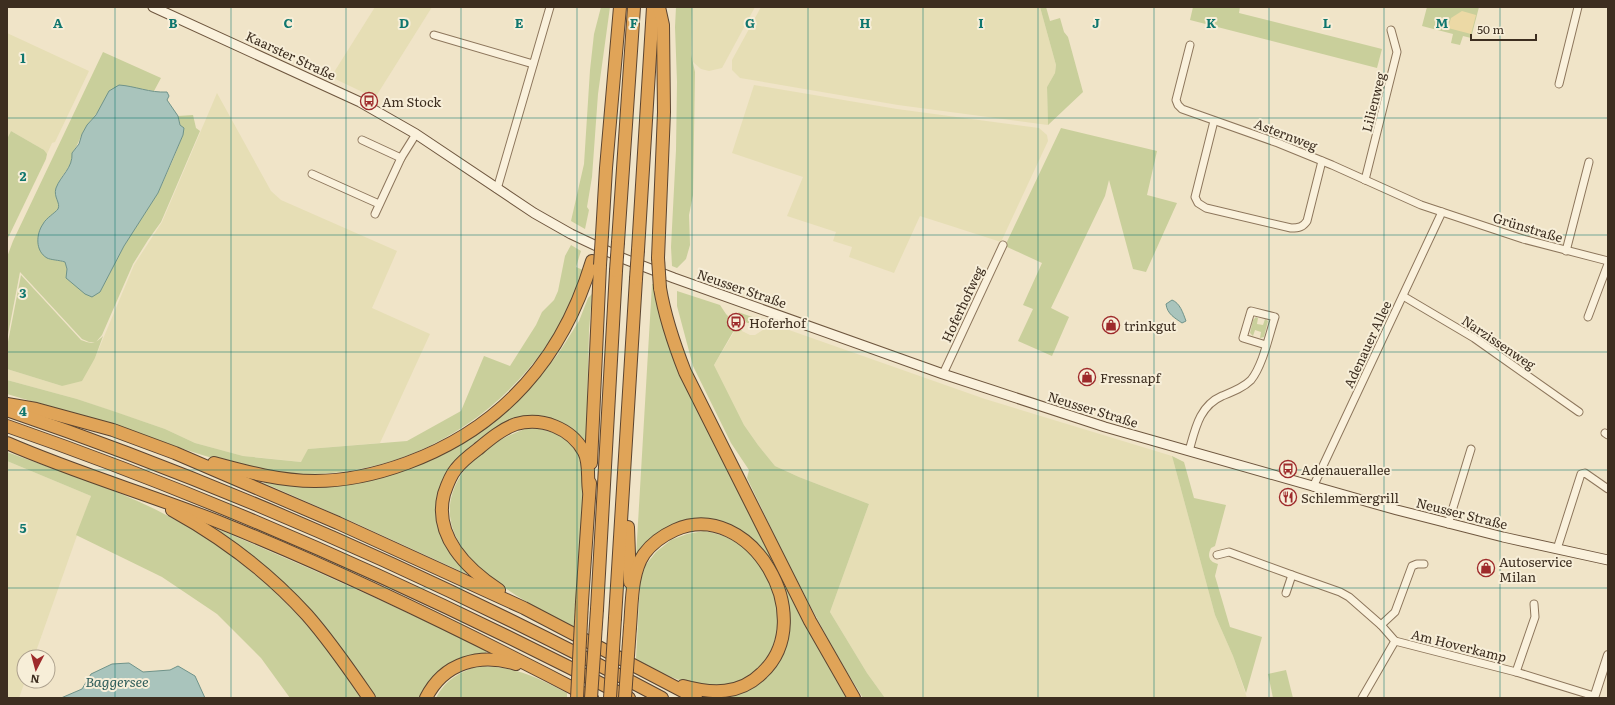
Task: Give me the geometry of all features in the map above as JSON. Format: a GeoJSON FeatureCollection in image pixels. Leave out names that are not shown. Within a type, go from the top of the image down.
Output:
{"type":"FeatureCollection","features":[{"type":"Feature","properties":{"kind":"highway"},"geometry":{"type":"LineString","coordinates":[[577,698],[589,491],[596,263],[620,7]]}},
{"type":"Feature","properties":{"kind":"highway"},"geometry":{"type":"LineString","coordinates":[[7,443],[128,489],[164,500],[322,566],[456,628],[592,698],[616,271],[634,7]]}},
{"type":"Feature","properties":{"kind":"highway"},"geometry":{"type":"LineString","coordinates":[[610,698],[654,7]]}},
{"type":"Feature","properties":{"kind":"highway"},"geometry":{"type":"LineString","coordinates":[[659,7],[663,25],[664,112],[658,258],[660,288],[673,344],[685,372],[810,621],[854,698]]}},
{"type":"Feature","properties":{"kind":"highway"},"geometry":{"type":"LineString","coordinates":[[175,453],[268,476],[294,480],[315,481],[342,480],[369,475],[401,465],[445,447],[468,434],[491,418],[530,380],[564,331],[596,263]]}},
{"type":"Feature","properties":{"kind":"highway"},"geometry":{"type":"LineString","coordinates":[[7,404],[36,409],[113,430],[175,453],[338,522],[524,608],[696,698]]}},
{"type":"Feature","properties":{"kind":"highway"},"geometry":{"type":"LineString","coordinates":[[7,410],[83,436],[194,479],[332,537],[461,596],[662,698]]}},
{"type":"Feature","properties":{"kind":"highway"},"geometry":{"type":"LineString","coordinates":[[524,608],[477,574],[464,562],[453,547],[446,533],[442,502],[447,484],[452,474],[465,459],[503,430],[516,424],[542,422],[555,426],[568,433],[577,442],[584,453],[588,465],[589,491]]}},
{"type":"Feature","properties":{"kind":"highway"},"geometry":{"type":"LineString","coordinates":[[7,426],[198,497],[328,552],[459,612],[629,698]]}},
{"type":"Feature","properties":{"kind":"highway"},"geometry":{"type":"LineString","coordinates":[[625,466],[631,607]]}},
{"type":"Feature","properties":{"kind":"highway"},"geometry":{"type":"LineString","coordinates":[[128,489],[168,508],[217,538],[247,560],[277,586],[316,626],[341,657],[369,698]]}},
{"type":"Feature","properties":{"kind":"highway"},"geometry":{"type":"LineString","coordinates":[[625,698],[631,607],[635,579],[638,567],[644,554],[654,543],[667,534],[680,528],[695,525],[724,529],[747,542],[757,551],[767,564],[780,594],[784,612],[784,629],[781,645],[774,659],[756,679],[731,691],[704,691],[689,688],[652,675]]}},
{"type":"Feature","properties":{"kind":"highway"},"geometry":{"type":"LineString","coordinates":[[426,698],[436,682],[450,670],[468,662],[499,659],[540,671]]}},
{"type":"Feature","properties":{"kind":"main road","name":"Kaarster Straße"},"geometry":{"type":"LineString","coordinates":[[153,7],[167,10],[333,88],[388,117],[534,213],[584,240]]}},
{"type":"Feature","properties":{"kind":"main road","name":"Neusser Straße"},"geometry":{"type":"LineString","coordinates":[[584,240],[622,258],[674,278],[943,374],[1035,405],[1189,452],[1448,524],[1608,560]]}},
{"type":"Feature","properties":{"kind":"street"},"geometry":{"type":"LineString","coordinates":[[497,189],[550,7]]}},
{"type":"Feature","properties":{"kind":"street"},"geometry":{"type":"LineString","coordinates":[[1559,84],[1578,7]]}},
{"type":"Feature","properties":{"kind":"street","name":"Lilienweg"},"geometry":{"type":"LineString","coordinates":[[1365,180],[1397,52],[1391,30]]}},
{"type":"Feature","properties":{"kind":"street"},"geometry":{"type":"LineString","coordinates":[[434,35],[533,64]]}},
{"type":"Feature","properties":{"kind":"street","name":"Asternweg"},"geometry":{"type":"LineString","coordinates":[[1190,45],[1176,100],[1178,106],[1182,109],[1267,139],[1322,161],[1421,205],[1442,212]]}},
{"type":"Feature","properties":{"kind":"street"},"geometry":{"type":"LineString","coordinates":[[1214,121],[1196,197],[1198,204],[1206,208],[1291,228],[1299,228],[1304,226],[1307,221],[1322,161]]}},
{"type":"Feature","properties":{"kind":"street"},"geometry":{"type":"LineString","coordinates":[[375,214],[401,158],[416,134]]}},
{"type":"Feature","properties":{"kind":"street"},"geometry":{"type":"LineString","coordinates":[[362,140],[401,158]]}},
{"type":"Feature","properties":{"kind":"street"},"geometry":{"type":"LineString","coordinates":[[1566,251],[1589,162]]}},
{"type":"Feature","properties":{"kind":"street"},"geometry":{"type":"LineString","coordinates":[[312,174],[379,204]]}},
{"type":"Feature","properties":{"kind":"street","name":"Grünstraße"},"geometry":{"type":"LineString","coordinates":[[1442,212],[1523,239],[1566,251],[1608,260]]}},
{"type":"Feature","properties":{"kind":"street","name":"Adenauer Allee"},"geometry":{"type":"LineString","coordinates":[[1313,487],[1442,212]]}},
{"type":"Feature","properties":{"kind":"street","name":"Hoferhofweg"},"geometry":{"type":"LineString","coordinates":[[943,374],[1003,245]]}},
{"type":"Feature","properties":{"kind":"street"},"geometry":{"type":"LineString","coordinates":[[1588,317],[1608,264]]}},
{"type":"Feature","properties":{"kind":"street","name":"Narzissenweg"},"geometry":{"type":"LineString","coordinates":[[1403,296],[1474,338],[1580,412]]}},
{"type":"Feature","properties":{"kind":"street"},"geometry":{"type":"LineString","coordinates":[[1189,452],[1198,420],[1203,410],[1209,403],[1238,390],[1251,379],[1257,369],[1266,345],[1275,317],[1251,311],[1243,338],[1266,345]]}},
{"type":"Feature","properties":{"kind":"street"},"geometry":{"type":"LineString","coordinates":[[1448,524],[1471,449]]}},
{"type":"Feature","properties":{"kind":"street"},"geometry":{"type":"LineString","coordinates":[[1557,549],[1581,474],[1585,473],[1608,489]]}},
{"type":"Feature","properties":{"kind":"street","name":"Am Hoverkamp"},"geometry":{"type":"LineString","coordinates":[[1217,555],[1229,552],[1340,592],[1349,597],[1381,625],[1395,641],[1516,672],[1594,697]]}},
{"type":"Feature","properties":{"kind":"street"},"geometry":{"type":"LineString","coordinates":[[1381,625],[1395,612],[1412,566],[1424,564]]}},
{"type":"Feature","properties":{"kind":"street"},"geometry":{"type":"LineString","coordinates":[[1286,593],[1292,575]]}},
{"type":"Feature","properties":{"kind":"street","name":"Am Hoverkamp"},"geometry":{"type":"LineString","coordinates":[[1516,672],[1535,617],[1534,604]]}},
{"type":"Feature","properties":{"kind":"street","name":"Am Hoverkamp"},"geometry":{"type":"LineString","coordinates":[[1362,698],[1395,641]]}},
{"type":"Feature","properties":{"kind":"street"},"geometry":{"type":"LineString","coordinates":[[1594,697],[1608,655]]}},
{"type":"Feature","properties":{"kind":"shaded area"},"geometry":{"type":"Polygon","coordinates":[[[375,7],[432,7],[375,98],[331,77],[375,7]]]}},
{"type":"Feature","properties":{"kind":"shaded area"},"geometry":{"type":"Polygon","coordinates":[[[692,7],[755,7],[722,68],[709,71],[701,69],[693,62],[691,54],[692,7]]]}},
{"type":"Feature","properties":{"kind":"shaded area"},"geometry":{"type":"Polygon","coordinates":[[[761,7],[1040,7],[1056,65],[1055,73],[1047,87],[1048,125],[898,105],[740,78],[732,70],[732,60],[761,7]]]}},
{"type":"Feature","properties":{"kind":"shaded area"},"geometry":{"type":"Polygon","coordinates":[[[7,33],[89,71],[55,142],[52,143],[47,154],[44,150],[11,131],[7,139],[7,33]]]}},
{"type":"Feature","properties":{"kind":"shaded area"},"geometry":{"type":"Polygon","coordinates":[[[754,85],[897,109],[1039,128],[1047,135],[1048,141],[1001,242],[920,216],[894,273],[849,257],[852,247],[833,241],[836,232],[787,216],[803,177],[732,153],[754,85]]]}},
{"type":"Feature","properties":{"kind":"shaded area"},"geometry":{"type":"Polygon","coordinates":[[[217,93],[271,191],[281,200],[397,251],[372,308],[430,334],[380,443],[308,449],[302,462],[243,456],[195,443],[165,429],[77,399],[7,380],[7,369],[62,386],[95,358],[134,265],[162,222],[217,93]]]}},
{"type":"Feature","properties":{"kind":"shaded area"},"geometry":{"type":"Polygon","coordinates":[[[772,324],[985,399],[1172,456],[1215,615],[1233,656],[1247,698],[885,698],[867,673],[830,612],[869,504],[799,477],[775,466],[744,425],[714,365],[734,332],[742,331],[750,335],[755,335],[772,324]]]}},
{"type":"Feature","properties":{"kind":"shaded area"},"geometry":{"type":"Polygon","coordinates":[[[7,461],[91,496],[37,649],[16,649],[16,689],[22,689],[19,698],[7,698],[7,461]]]}},
{"type":"Feature","properties":{"kind":"green space"},"geometry":{"type":"Polygon","coordinates":[[[601,7],[610,7],[598,94],[592,177],[587,207],[589,210],[585,229],[571,221],[584,164],[590,70],[594,34],[601,7]]]}},
{"type":"Feature","properties":{"kind":"green space"},"geometry":{"type":"Polygon","coordinates":[[[676,7],[692,7],[691,54],[695,72],[693,195],[689,215],[690,245],[686,259],[677,268],[672,266],[671,247],[676,150],[676,7]]]}},
{"type":"Feature","properties":{"kind":"green space"},"geometry":{"type":"Polygon","coordinates":[[[1040,7],[1046,7],[1050,21],[1060,18],[1064,32],[1068,37],[1083,92],[1048,125],[1047,87],[1055,73],[1056,65],[1040,7]]]}},
{"type":"Feature","properties":{"kind":"green space"},"geometry":{"type":"Polygon","coordinates":[[[1193,7],[1240,7],[1239,13],[1382,49],[1377,68],[1190,20],[1193,7]]]}},
{"type":"Feature","properties":{"kind":"green space"},"geometry":{"type":"Polygon","coordinates":[[[1427,7],[1479,7],[1471,38],[1463,36],[1460,45],[1451,43],[1453,34],[1422,26],[1427,7]]]}},
{"type":"Feature","properties":{"kind":"green space"},"geometry":{"type":"Polygon","coordinates":[[[103,52],[161,78],[154,91],[148,90],[103,104],[86,127],[72,153],[71,163],[60,180],[55,193],[59,205],[58,209],[43,224],[48,258],[65,262],[67,269],[100,292],[124,246],[158,193],[172,162],[183,135],[178,116],[193,115],[196,128],[200,131],[161,222],[133,264],[102,335],[96,342],[89,342],[82,339],[20,272],[7,340],[7,257],[13,241],[103,52]]]}},
{"type":"Feature","properties":{"kind":"green space"},"geometry":{"type":"Polygon","coordinates":[[[1061,128],[1157,151],[1147,195],[1177,203],[1146,272],[1133,269],[1109,180],[1105,196],[1051,308],[1069,317],[1052,356],[1018,341],[1033,309],[1023,305],[1042,263],[1005,246],[1061,128]]]}},
{"type":"Feature","properties":{"kind":"green space"},"geometry":{"type":"Polygon","coordinates":[[[11,131],[44,150],[47,154],[46,159],[7,240],[7,139],[11,131]]]}},
{"type":"Feature","properties":{"kind":"green space"},"geometry":{"type":"Polygon","coordinates":[[[571,245],[581,251],[576,267],[583,270],[573,299],[567,314],[558,329],[544,349],[518,380],[489,407],[457,430],[423,449],[386,463],[348,471],[308,474],[268,471],[228,463],[112,424],[7,394],[7,380],[77,399],[165,429],[195,443],[243,456],[301,462],[308,449],[407,441],[461,411],[484,356],[510,366],[536,325],[542,312],[554,300],[558,291],[565,256],[571,245]]]}},
{"type":"Feature","properties":{"kind":"green space"},"geometry":{"type":"Polygon","coordinates":[[[21,275],[81,340],[93,342],[98,341],[103,336],[95,358],[82,381],[62,386],[7,369],[7,347],[21,275]]]}},
{"type":"Feature","properties":{"kind":"green space"},"geometry":{"type":"Polygon","coordinates":[[[652,284],[655,284],[663,324],[850,698],[716,698],[716,696],[750,687],[789,619],[782,585],[758,547],[691,522],[636,557],[652,284]]]}},
{"type":"Feature","properties":{"kind":"green space"},"geometry":{"type":"Polygon","coordinates":[[[677,291],[720,305],[726,314],[742,331],[733,332],[714,365],[744,425],[775,466],[799,477],[869,504],[830,612],[867,673],[885,698],[863,698],[831,645],[802,590],[747,478],[749,470],[731,443],[693,366],[677,306],[677,291]]]}},
{"type":"Feature","properties":{"kind":"green space"},"geometry":{"type":"Polygon","coordinates":[[[592,294],[589,331],[586,446],[573,429],[559,421],[544,418],[528,418],[513,422],[484,436],[471,446],[457,460],[443,486],[453,552],[469,575],[264,483],[265,480],[398,471],[519,398],[541,375],[558,354],[579,321],[588,298],[592,294]]]}},
{"type":"Feature","properties":{"kind":"green space"},"geometry":{"type":"Polygon","coordinates":[[[738,312],[758,319],[755,323],[747,323],[738,312]]]}},
{"type":"Feature","properties":{"kind":"green space"},"geometry":{"type":"Polygon","coordinates":[[[1256,317],[1258,318],[1257,324],[1263,325],[1265,319],[1268,321],[1264,337],[1260,338],[1261,332],[1255,330],[1253,336],[1250,333],[1253,320],[1256,317]]]}},
{"type":"Feature","properties":{"kind":"green space"},"geometry":{"type":"Polygon","coordinates":[[[529,428],[552,432],[565,439],[575,450],[583,469],[581,536],[574,627],[528,603],[503,587],[481,569],[463,548],[452,526],[451,501],[461,475],[467,467],[482,452],[500,440],[529,428]]]}},
{"type":"Feature","properties":{"kind":"green space"},"geometry":{"type":"Polygon","coordinates":[[[7,452],[131,498],[170,517],[216,544],[258,577],[296,613],[330,653],[362,698],[290,698],[261,658],[217,614],[162,577],[76,535],[91,496],[7,461],[7,452]]]}},
{"type":"Feature","properties":{"kind":"green space"},"geometry":{"type":"Polygon","coordinates":[[[1172,456],[1184,462],[1194,498],[1226,505],[1215,546],[1211,548],[1209,556],[1213,562],[1218,564],[1215,576],[1230,627],[1262,637],[1246,693],[1233,656],[1215,615],[1172,456]]]}},
{"type":"Feature","properties":{"kind":"green space"},"geometry":{"type":"Polygon","coordinates":[[[205,524],[311,569],[381,601],[486,650],[486,653],[475,654],[459,659],[421,698],[372,698],[343,654],[205,524]]]}},
{"type":"Feature","properties":{"kind":"green space"},"geometry":{"type":"Polygon","coordinates":[[[704,531],[718,534],[730,539],[746,550],[760,565],[770,583],[776,602],[777,622],[774,642],[766,659],[747,677],[733,683],[717,686],[702,686],[682,681],[636,659],[640,583],[644,567],[656,552],[671,540],[687,534],[704,531]]]}},
{"type":"Feature","properties":{"kind":"green space"},"geometry":{"type":"Polygon","coordinates":[[[478,666],[515,670],[535,677],[567,693],[567,698],[436,698],[448,682],[465,671],[478,666]]]}},
{"type":"Feature","properties":{"kind":"green space"},"geometry":{"type":"Polygon","coordinates":[[[1286,670],[1293,698],[1273,698],[1268,674],[1286,670]]]}},
{"type":"Feature","properties":{"kind":"sand"},"geometry":{"type":"Polygon","coordinates":[[[1462,11],[1476,15],[1471,34],[1448,28],[1451,18],[1462,11]]]}},
{"type":"Feature","properties":{"kind":"water"},"geometry":{"type":"Polygon","coordinates":[[[119,85],[167,92],[169,96],[167,100],[178,116],[180,125],[184,128],[183,135],[158,193],[124,246],[100,292],[92,297],[85,294],[66,278],[67,269],[65,262],[49,259],[43,255],[40,251],[38,237],[44,222],[59,207],[55,191],[58,183],[71,163],[72,153],[79,144],[82,134],[87,125],[96,115],[109,91],[119,85]]]}},
{"type":"Feature","properties":{"kind":"water"},"geometry":{"type":"Polygon","coordinates":[[[1172,300],[1179,306],[1186,321],[1182,323],[1168,310],[1166,304],[1172,300]]]}},
{"type":"Feature","properties":{"kind":"water","name":"Baggersee"},"geometry":{"type":"Polygon","coordinates":[[[129,663],[143,672],[170,670],[178,666],[195,676],[205,698],[61,698],[82,689],[91,674],[112,664],[129,663]]]}},
{"type":"Feature","properties":{"kind":"place","name":"Am Stock"},"geometry":{"type":"Point","coordinates":[369,101]}},
{"type":"Feature","properties":{"kind":"place","name":"Hoferhof"},"geometry":{"type":"Point","coordinates":[736,322]}},
{"type":"Feature","properties":{"kind":"place","name":"trinkgut"},"geometry":{"type":"Point","coordinates":[1111,325]}},
{"type":"Feature","properties":{"kind":"place","name":"Fressnapf"},"geometry":{"type":"Point","coordinates":[1087,377]}},
{"type":"Feature","properties":{"kind":"place","name":"Adenauerallee"},"geometry":{"type":"Point","coordinates":[1288,469]}},
{"type":"Feature","properties":{"kind":"place","name":"Schlemmergrill"},"geometry":{"type":"Point","coordinates":[1288,497]}},
{"type":"Feature","properties":{"kind":"place","name":"Autoservice Milan"},"geometry":{"type":"Point","coordinates":[1486,568]}}]}
